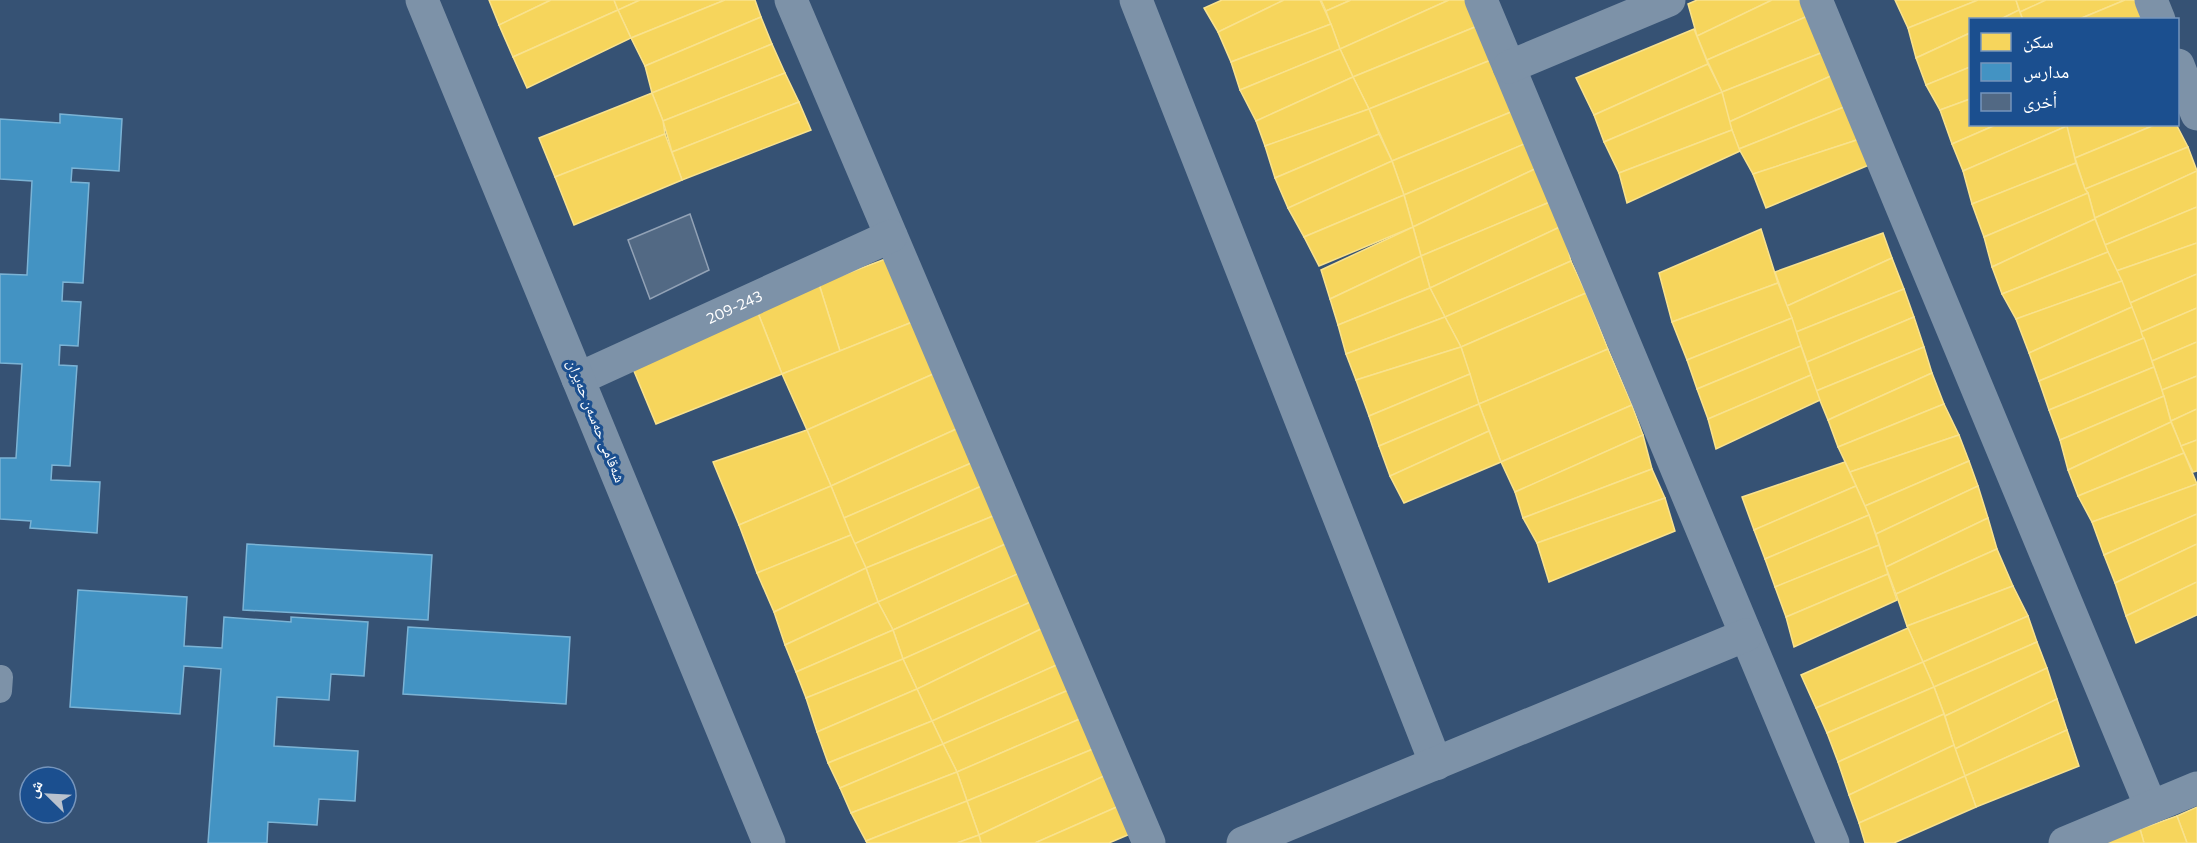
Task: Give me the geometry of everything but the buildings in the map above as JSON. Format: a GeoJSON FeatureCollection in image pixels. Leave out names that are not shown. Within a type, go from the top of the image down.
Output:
{"type":"FeatureCollection","features":[{"type":"Feature","properties":{"kind":"street","name":"شەقامی حەسەن حەیران"},"geometry":{"type":"LineString","coordinates":[[422,0],[769,843]]}},
{"type":"Feature","properties":{"kind":"street"},"geometry":{"type":"LineString","coordinates":[[792,0],[1149,843]]}},
{"type":"Feature","properties":{"kind":"street"},"geometry":{"type":"LineString","coordinates":[[1136,0],[1436,764]]}},
{"type":"Feature","properties":{"kind":"street"},"geometry":{"type":"LineString","coordinates":[[1481,0],[1833,843]]}},
{"type":"Feature","properties":{"kind":"street"},"geometry":{"type":"LineString","coordinates":[[1509,67],[1669,0]]}},
{"type":"Feature","properties":{"kind":"street"},"geometry":{"type":"LineString","coordinates":[[1816,0],[2151,807]]}},
{"type":"Feature","properties":{"kind":"street"},"geometry":{"type":"LineString","coordinates":[[2151,0],[2158,18]]}},
{"type":"Feature","properties":{"kind":"street"},"geometry":{"type":"LineString","coordinates":[[2179,68],[2197,114]]}},
{"type":"Feature","properties":{"kind":"street","name":"209-243"},"geometry":{"type":"LineString","coordinates":[[578,379],[891,236]]}},
{"type":"Feature","properties":{"kind":"street"},"geometry":{"type":"LineString","coordinates":[[1243,843],[1746,635]]}},
{"type":"Feature","properties":{"kind":"street"},"geometry":{"type":"LineString","coordinates":[[2065,843],[2197,788]]}}]}
